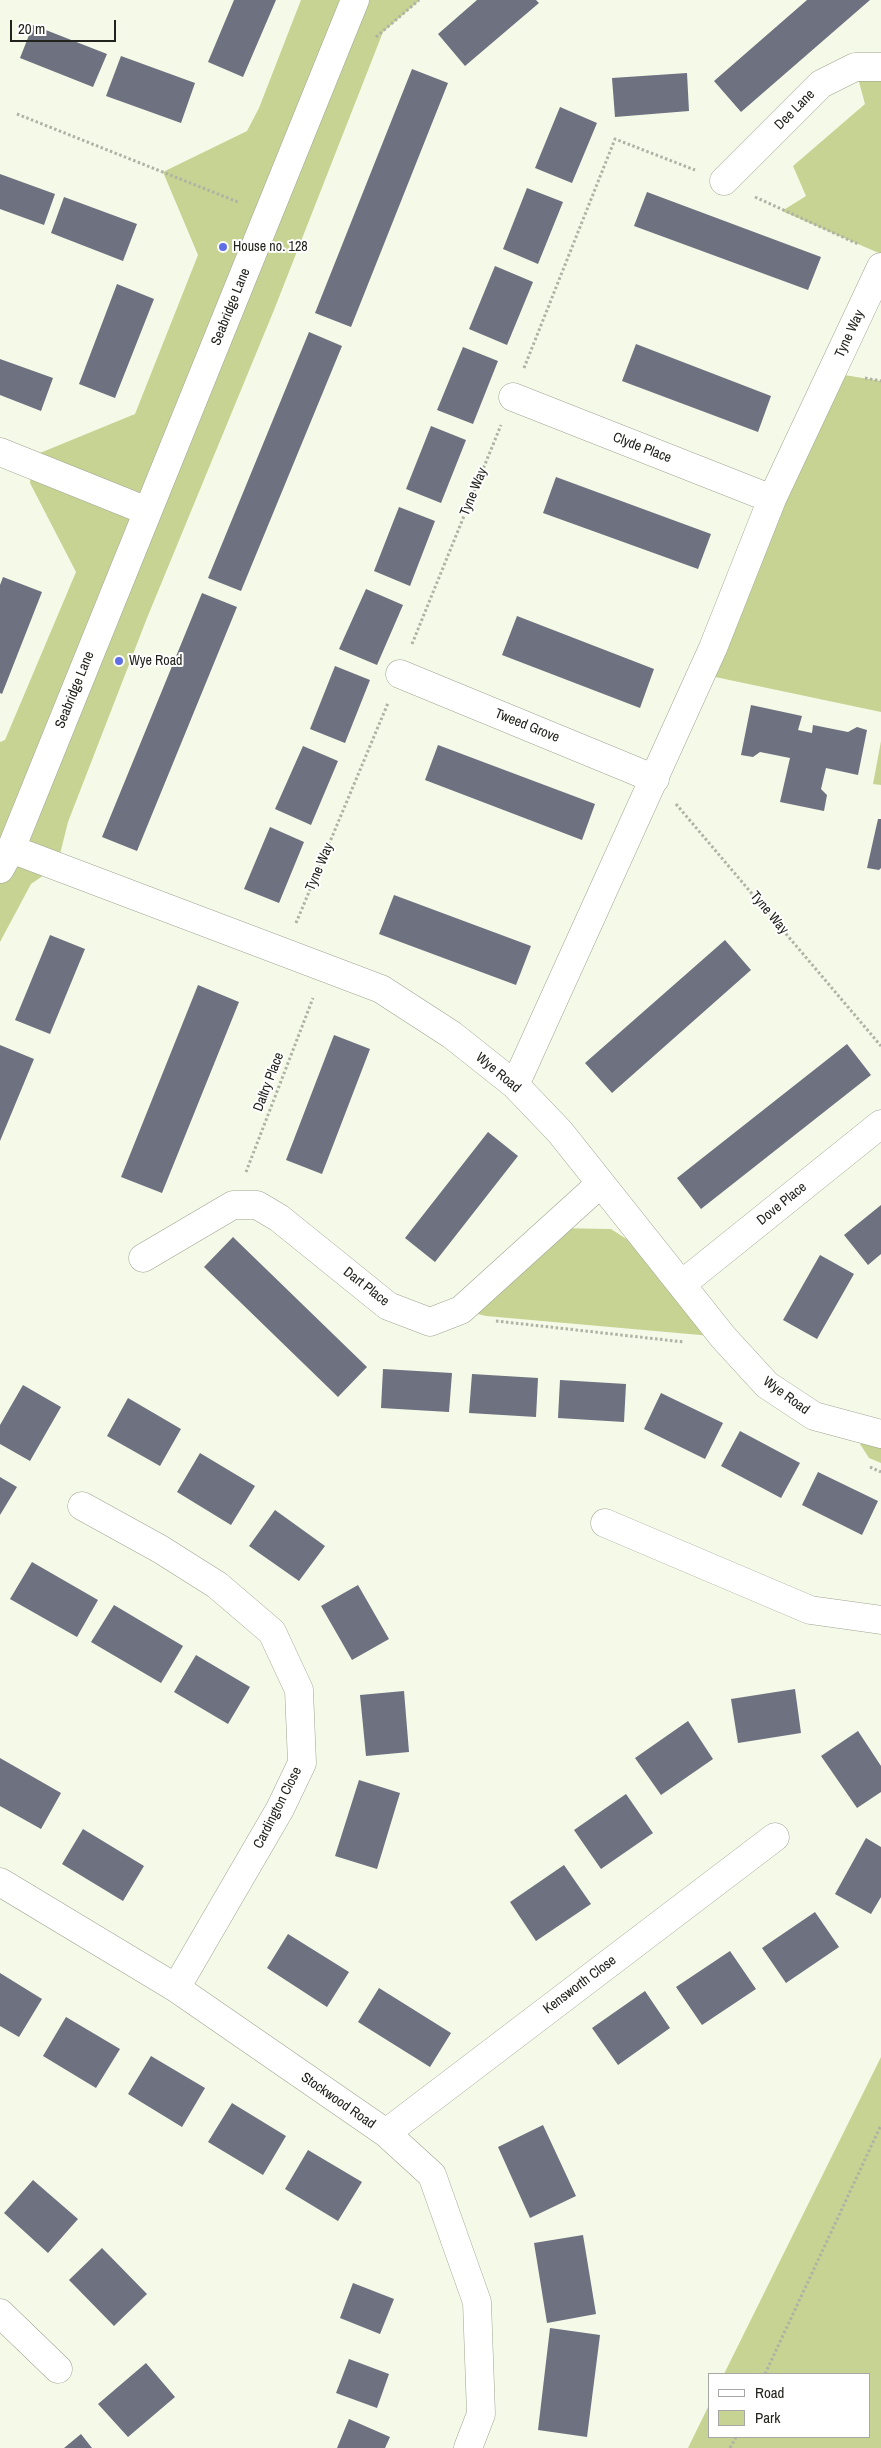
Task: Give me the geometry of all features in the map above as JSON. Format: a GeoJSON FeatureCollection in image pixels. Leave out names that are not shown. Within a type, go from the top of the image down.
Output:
{"type":"FeatureCollection","features":[{"type":"Feature","properties":{"kind":"street","name":"Seabridge Lane"},"geometry":{"type":"LineString","coordinates":[[6,859],[355,0]]}},
{"type":"Feature","properties":{"kind":"street","name":"Dee Lane"},"geometry":{"type":"LineString","coordinates":[[724,181],[822,84],[855,67],[881,67]]}},
{"type":"Feature","properties":{"kind":"street","name":"Tyne Way"},"geometry":{"type":"LineString","coordinates":[[514,1085],[713,648],[772,499],[881,266]]}},
{"type":"Feature","properties":{"kind":"street","name":"Clyde Place"},"geometry":{"type":"LineString","coordinates":[[513,397],[772,499]]}},
{"type":"Feature","properties":{"kind":"street"},"geometry":{"type":"LineString","coordinates":[[0,452],[147,511]]}},
{"type":"Feature","properties":{"kind":"street","name":"Tweed Grove"},"geometry":{"type":"LineString","coordinates":[[400,674],[653,782]]}},
{"type":"Feature","properties":{"kind":"street","name":"Wye Road"},"geometry":{"type":"LineString","coordinates":[[6,859],[284,952],[381,989],[452,1035],[514,1085],[560,1132],[732,1347],[767,1385],[814,1416],[881,1434]]}},
{"type":"Feature","properties":{"kind":"street","name":"Dove Place"},"geometry":{"type":"LineString","coordinates":[[682,1284],[881,1124]]}},
{"type":"Feature","properties":{"kind":"street","name":"Dart Place"},"geometry":{"type":"LineString","coordinates":[[233,1205],[257,1206],[279,1218],[388,1306],[430,1322],[460,1310],[600,1184]]}},
{"type":"Feature","properties":{"kind":"street"},"geometry":{"type":"LineString","coordinates":[[144,1258],[233,1205]]}},
{"type":"Feature","properties":{"kind":"street","name":"Cardington Close"},"geometry":{"type":"LineString","coordinates":[[82,1506],[160,1549],[217,1585],[272,1632],[299,1690],[302,1763],[280,1809],[176,1988]]}},
{"type":"Feature","properties":{"kind":"street"},"geometry":{"type":"LineString","coordinates":[[606,1523],[810,1610],[881,1620]]}},
{"type":"Feature","properties":{"kind":"street","name":"Kensworth Close"},"geometry":{"type":"LineString","coordinates":[[386,2133],[775,1837]]}},
{"type":"Feature","properties":{"kind":"street","name":"Stockwood Road"},"geometry":{"type":"LineString","coordinates":[[0,1882],[176,1988],[386,2133],[432,2175],[477,2302],[481,2414],[468,2448]]}},
{"type":"Feature","properties":{"kind":"street"},"geometry":{"type":"LineString","coordinates":[[0,2313],[58,2368]]}},
{"type":"Feature","properties":{"kind":"path"},"geometry":{"type":"LineString","coordinates":[[17,114],[269,214]]}},
{"type":"Feature","properties":{"kind":"path","name":"Tyne Way"},"geometry":{"type":"LineString","coordinates":[[284,952],[513,397],[615,140],[724,181]]}},
{"type":"Feature","properties":{"kind":"path"},"geometry":{"type":"LineString","coordinates":[[724,181],[782,211],[863,246]]}},
{"type":"Feature","properties":{"kind":"path","name":"Tyne Way"},"geometry":{"type":"LineString","coordinates":[[653,782],[681,808],[881,1046]]}},
{"type":"Feature","properties":{"kind":"path","name":"Daltry Place"},"geometry":{"type":"LineString","coordinates":[[233,1205],[325,967]]}},
{"type":"Feature","properties":{"kind":"path"},"geometry":{"type":"LineString","coordinates":[[446,1316],[732,1347]]}},
{"type":"Feature","properties":{"kind":"path"},"geometry":{"type":"LineString","coordinates":[[765,2373],[881,2125]]}},
{"type":"Feature","properties":{"kind":"green space"},"geometry":{"type":"Polygon","coordinates":[[[301,0],[420,0],[383,32],[274,310],[147,618],[68,822],[57,866],[31,884],[0,942],[0,742],[5,740],[76,572],[30,483],[35,455],[135,414],[198,255],[163,172],[247,131],[259,108],[301,0]]]}},
{"type":"Feature","properties":{"kind":"green space"},"geometry":{"type":"Polygon","coordinates":[[[855,67],[881,67],[881,254],[782,211],[806,196],[793,166],[865,104],[855,67]]]}},
{"type":"Feature","properties":{"kind":"green space"},"geometry":{"type":"Polygon","coordinates":[[[832,373],[881,381],[881,712],[701,674],[832,373]]]}},
{"type":"Feature","properties":{"kind":"green space"},"geometry":{"type":"Polygon","coordinates":[[[881,741],[881,785],[873,784],[881,741]]]}},
{"type":"Feature","properties":{"kind":"green space"},"geometry":{"type":"Polygon","coordinates":[[[551,1228],[611,1229],[665,1264],[723,1337],[486,1316],[461,1310],[551,1228]]]}},
{"type":"Feature","properties":{"kind":"green space"},"geometry":{"type":"Polygon","coordinates":[[[881,1441],[881,1463],[869,1458],[860,1444],[881,1441]]]}},
{"type":"Feature","properties":{"kind":"green space"},"geometry":{"type":"Polygon","coordinates":[[[881,2057],[881,2448],[688,2448],[708,2407],[708,2438],[871,2438],[871,2373],[724,2373],[881,2057]]]}},
{"type":"Feature","properties":{"kind":"building"},"geometry":{"type":"Polygon","coordinates":[[[234,0],[276,0],[243,77],[208,62],[234,0]]]}},
{"type":"Feature","properties":{"kind":"building"},"geometry":{"type":"Polygon","coordinates":[[[477,0],[536,0],[539,3],[465,66],[438,34],[477,0]]]}},
{"type":"Feature","properties":{"kind":"building"},"geometry":{"type":"Polygon","coordinates":[[[807,0],[870,0],[741,112],[714,81],[807,0]]]}},
{"type":"Feature","properties":{"kind":"building"},"geometry":{"type":"Polygon","coordinates":[[[33,25],[107,54],[93,87],[20,58],[33,25]]]}},
{"type":"Feature","properties":{"kind":"building"},"geometry":{"type":"Polygon","coordinates":[[[121,56],[195,83],[181,123],[106,96],[121,56]]]}},
{"type":"Feature","properties":{"kind":"building"},"geometry":{"type":"Polygon","coordinates":[[[412,69],[448,83],[351,327],[315,313],[412,69]]]}},
{"type":"Feature","properties":{"kind":"building"},"geometry":{"type":"Polygon","coordinates":[[[687,73],[689,111],[615,117],[612,78],[687,73]]]}},
{"type":"Feature","properties":{"kind":"building"},"geometry":{"type":"Polygon","coordinates":[[[560,107],[597,123],[572,183],[535,168],[560,107]]]}},
{"type":"Feature","properties":{"kind":"building"},"geometry":{"type":"Polygon","coordinates":[[[0,174],[55,194],[44,225],[0,209],[0,174]]]}},
{"type":"Feature","properties":{"kind":"building"},"geometry":{"type":"Polygon","coordinates":[[[527,188],[563,202],[538,264],[503,249],[527,188]]]}},
{"type":"Feature","properties":{"kind":"building"},"geometry":{"type":"Polygon","coordinates":[[[647,192],[821,257],[808,290],[634,226],[647,192]]]}},
{"type":"Feature","properties":{"kind":"building"},"geometry":{"type":"Polygon","coordinates":[[[64,197],[137,224],[123,261],[51,233],[64,197]]]}},
{"type":"Feature","properties":{"kind":"building"},"geometry":{"type":"Polygon","coordinates":[[[495,266],[533,282],[507,345],[469,329],[495,266]]]}},
{"type":"Feature","properties":{"kind":"building"},"geometry":{"type":"Polygon","coordinates":[[[117,284],[154,299],[115,398],[79,384],[117,284]]]}},
{"type":"Feature","properties":{"kind":"building"},"geometry":{"type":"Polygon","coordinates":[[[309,332],[342,346],[241,591],[208,578],[309,332]]]}},
{"type":"Feature","properties":{"kind":"building"},"geometry":{"type":"Polygon","coordinates":[[[636,344],[771,396],[758,432],[622,381],[636,344]]]}},
{"type":"Feature","properties":{"kind":"building"},"geometry":{"type":"Polygon","coordinates":[[[463,347],[498,361],[473,424],[437,410],[463,347]]]}},
{"type":"Feature","properties":{"kind":"building"},"geometry":{"type":"Polygon","coordinates":[[[0,359],[53,378],[41,411],[0,395],[0,359]]]}},
{"type":"Feature","properties":{"kind":"building"},"geometry":{"type":"Polygon","coordinates":[[[431,426],[466,440],[441,503],[406,489],[431,426]]]}},
{"type":"Feature","properties":{"kind":"building"},"geometry":{"type":"Polygon","coordinates":[[[556,477],[711,534],[698,569],[543,513],[556,477]]]}},
{"type":"Feature","properties":{"kind":"building"},"geometry":{"type":"Polygon","coordinates":[[[399,507],[435,521],[410,586],[374,571],[399,507]]]}},
{"type":"Feature","properties":{"kind":"building"},"geometry":{"type":"Polygon","coordinates":[[[3,577],[42,592],[2,694],[0,693],[0,585],[3,577]]]}},
{"type":"Feature","properties":{"kind":"building"},"geometry":{"type":"Polygon","coordinates":[[[366,589],[403,605],[377,665],[339,649],[366,589]]]}},
{"type":"Feature","properties":{"kind":"building"},"geometry":{"type":"Polygon","coordinates":[[[202,593],[237,607],[137,851],[102,837],[202,593]]]}},
{"type":"Feature","properties":{"kind":"building"},"geometry":{"type":"Polygon","coordinates":[[[517,616],[654,669],[640,708],[502,655],[517,616]]]}},
{"type":"Feature","properties":{"kind":"building"},"geometry":{"type":"Polygon","coordinates":[[[335,666],[370,680],[345,743],[310,729],[335,666]]]}},
{"type":"Feature","properties":{"kind":"building"},"geometry":{"type":"Polygon","coordinates":[[[751,705],[802,716],[798,730],[812,733],[813,725],[848,732],[857,727],[867,730],[858,775],[826,768],[821,789],[827,795],[824,811],[780,802],[790,758],[760,752],[753,757],[741,755],[751,705]]]}},
{"type":"Feature","properties":{"kind":"building"},"geometry":{"type":"Polygon","coordinates":[[[438,745],[595,804],[582,840],[425,780],[438,745]]]}},
{"type":"Feature","properties":{"kind":"building"},"geometry":{"type":"Polygon","coordinates":[[[303,746],[338,761],[311,825],[275,809],[303,746]]]}},
{"type":"Feature","properties":{"kind":"building"},"geometry":{"type":"Polygon","coordinates":[[[878,819],[881,819],[881,868],[879,870],[867,868],[878,819]]]}},
{"type":"Feature","properties":{"kind":"building"},"geometry":{"type":"Polygon","coordinates":[[[270,827],[304,842],[279,903],[244,889],[270,827]]]}},
{"type":"Feature","properties":{"kind":"building"},"geometry":{"type":"Polygon","coordinates":[[[394,895],[531,946],[516,985],[379,934],[394,895]]]}},
{"type":"Feature","properties":{"kind":"building"},"geometry":{"type":"Polygon","coordinates":[[[50,935],[85,949],[50,1034],[15,1020],[50,935]]]}},
{"type":"Feature","properties":{"kind":"building"},"geometry":{"type":"Polygon","coordinates":[[[725,940],[751,970],[612,1093],[585,1063],[725,940]]]}},
{"type":"Feature","properties":{"kind":"building"},"geometry":{"type":"Polygon","coordinates":[[[198,985],[239,1002],[162,1193],[121,1177],[198,985]]]}},
{"type":"Feature","properties":{"kind":"building"},"geometry":{"type":"Polygon","coordinates":[[[334,1035],[370,1049],[322,1174],[286,1160],[334,1035]]]}},
{"type":"Feature","properties":{"kind":"building"},"geometry":{"type":"Polygon","coordinates":[[[847,1044],[871,1075],[701,1209],[677,1178],[847,1044]]]}},
{"type":"Feature","properties":{"kind":"building"},"geometry":{"type":"Polygon","coordinates":[[[0,1045],[34,1059],[0,1141],[0,1045]]]}},
{"type":"Feature","properties":{"kind":"building"},"geometry":{"type":"Polygon","coordinates":[[[488,1132],[518,1156],[435,1262],[405,1238],[488,1132]]]}},
{"type":"Feature","properties":{"kind":"building"},"geometry":{"type":"Polygon","coordinates":[[[881,1205],[881,1254],[868,1265],[844,1235],[881,1205]]]}},
{"type":"Feature","properties":{"kind":"building"},"geometry":{"type":"Polygon","coordinates":[[[233,1237],[367,1367],[338,1397],[204,1267],[233,1237]]]}},
{"type":"Feature","properties":{"kind":"building"},"geometry":{"type":"Polygon","coordinates":[[[820,1255],[854,1274],[817,1339],[783,1320],[820,1255]]]}},
{"type":"Feature","properties":{"kind":"building"},"geometry":{"type":"Polygon","coordinates":[[[383,1369],[452,1373],[449,1412],[381,1408],[383,1369]]]}},
{"type":"Feature","properties":{"kind":"building"},"geometry":{"type":"Polygon","coordinates":[[[472,1374],[538,1378],[536,1417],[469,1413],[472,1374]]]}},
{"type":"Feature","properties":{"kind":"building"},"geometry":{"type":"Polygon","coordinates":[[[560,1380],[626,1384],[624,1422],[558,1418],[560,1380]]]}},
{"type":"Feature","properties":{"kind":"building"},"geometry":{"type":"Polygon","coordinates":[[[23,1385],[61,1407],[30,1461],[0,1444],[0,1425],[23,1385]]]}},
{"type":"Feature","properties":{"kind":"building"},"geometry":{"type":"Polygon","coordinates":[[[661,1393],[723,1423],[705,1459],[644,1429],[661,1393]]]}},
{"type":"Feature","properties":{"kind":"building"},"geometry":{"type":"Polygon","coordinates":[[[128,1398],[181,1429],[160,1466],[107,1436],[128,1398]]]}},
{"type":"Feature","properties":{"kind":"building"},"geometry":{"type":"Polygon","coordinates":[[[740,1431],[800,1463],[781,1498],[721,1466],[740,1431]]]}},
{"type":"Feature","properties":{"kind":"building"},"geometry":{"type":"Polygon","coordinates":[[[200,1453],[255,1486],[231,1525],[177,1492],[200,1453]]]}},
{"type":"Feature","properties":{"kind":"building"},"geometry":{"type":"Polygon","coordinates":[[[818,1472],[878,1501],[862,1535],[802,1505],[818,1472]]]}},
{"type":"Feature","properties":{"kind":"building"},"geometry":{"type":"Polygon","coordinates":[[[0,1477],[17,1487],[0,1515],[0,1477]]]}},
{"type":"Feature","properties":{"kind":"building"},"geometry":{"type":"Polygon","coordinates":[[[275,1510],[325,1546],[299,1581],[249,1546],[275,1510]]]}},
{"type":"Feature","properties":{"kind":"building"},"geometry":{"type":"Polygon","coordinates":[[[32,1562],[98,1600],[77,1637],[10,1599],[32,1562]]]}},
{"type":"Feature","properties":{"kind":"building"},"geometry":{"type":"Polygon","coordinates":[[[358,1585],[389,1639],[352,1660],[321,1606],[358,1585]]]}},
{"type":"Feature","properties":{"kind":"building"},"geometry":{"type":"Polygon","coordinates":[[[114,1605],[183,1646],[161,1683],[91,1642],[114,1605]]]}},
{"type":"Feature","properties":{"kind":"building"},"geometry":{"type":"Polygon","coordinates":[[[196,1655],[250,1687],[228,1724],[174,1692],[196,1655]]]}},
{"type":"Feature","properties":{"kind":"building"},"geometry":{"type":"Polygon","coordinates":[[[795,1689],[801,1733],[738,1743],[731,1699],[795,1689]]]}},
{"type":"Feature","properties":{"kind":"building"},"geometry":{"type":"Polygon","coordinates":[[[404,1691],[409,1752],[366,1756],[360,1695],[404,1691]]]}},
{"type":"Feature","properties":{"kind":"building"},"geometry":{"type":"Polygon","coordinates":[[[688,1721],[713,1759],[661,1795],[635,1758],[688,1721]]]}},
{"type":"Feature","properties":{"kind":"building"},"geometry":{"type":"Polygon","coordinates":[[[858,1731],[881,1766],[881,1792],[857,1808],[821,1756],[858,1731]]]}},
{"type":"Feature","properties":{"kind":"building"},"geometry":{"type":"Polygon","coordinates":[[[0,1758],[61,1793],[41,1829],[0,1806],[0,1758]]]}},
{"type":"Feature","properties":{"kind":"building"},"geometry":{"type":"Polygon","coordinates":[[[359,1780],[400,1793],[377,1869],[335,1856],[359,1780]]]}},
{"type":"Feature","properties":{"kind":"building"},"geometry":{"type":"Polygon","coordinates":[[[626,1794],[653,1833],[601,1869],[574,1830],[626,1794]]]}},
{"type":"Feature","properties":{"kind":"building"},"geometry":{"type":"Polygon","coordinates":[[[83,1829],[144,1866],[123,1901],[62,1864],[83,1829]]]}},
{"type":"Feature","properties":{"kind":"building"},"geometry":{"type":"Polygon","coordinates":[[[866,1838],[881,1847],[881,1897],[871,1914],[835,1894],[866,1838]]]}},
{"type":"Feature","properties":{"kind":"building"},"geometry":{"type":"Polygon","coordinates":[[[564,1865],[591,1904],[536,1941],[510,1902],[564,1865]]]}},
{"type":"Feature","properties":{"kind":"building"},"geometry":{"type":"Polygon","coordinates":[[[815,1912],[839,1947],[786,1983],[762,1948],[815,1912]]]}},
{"type":"Feature","properties":{"kind":"building"},"geometry":{"type":"Polygon","coordinates":[[[288,1934],[349,1972],[327,2007],[267,1968],[288,1934]]]}},
{"type":"Feature","properties":{"kind":"building"},"geometry":{"type":"Polygon","coordinates":[[[730,1951],[756,1989],[702,2025],[676,1987],[730,1951]]]}},
{"type":"Feature","properties":{"kind":"building"},"geometry":{"type":"Polygon","coordinates":[[[0,1973],[42,1999],[19,2037],[0,2026],[0,1973]]]}},
{"type":"Feature","properties":{"kind":"building"},"geometry":{"type":"Polygon","coordinates":[[[379,1988],[451,2033],[430,2067],[358,2022],[379,1988]]]}},
{"type":"Feature","properties":{"kind":"building"},"geometry":{"type":"Polygon","coordinates":[[[645,1991],[670,2028],[618,2065],[592,2028],[645,1991]]]}},
{"type":"Feature","properties":{"kind":"building"},"geometry":{"type":"Polygon","coordinates":[[[66,2017],[120,2049],[96,2088],[43,2056],[66,2017]]]}},
{"type":"Feature","properties":{"kind":"building"},"geometry":{"type":"Polygon","coordinates":[[[151,2056],[205,2088],[182,2127],[128,2094],[151,2056]]]}},
{"type":"Feature","properties":{"kind":"building"},"geometry":{"type":"Polygon","coordinates":[[[232,2103],[286,2136],[263,2175],[208,2142],[232,2103]]]}},
{"type":"Feature","properties":{"kind":"building"},"geometry":{"type":"Polygon","coordinates":[[[543,2125],[576,2196],[530,2218],[498,2147],[543,2125]]]}},
{"type":"Feature","properties":{"kind":"building"},"geometry":{"type":"Polygon","coordinates":[[[308,2150],[362,2182],[338,2221],[285,2189],[308,2150]]]}},
{"type":"Feature","properties":{"kind":"building"},"geometry":{"type":"Polygon","coordinates":[[[33,2180],[78,2219],[48,2253],[4,2213],[33,2180]]]}},
{"type":"Feature","properties":{"kind":"building"},"geometry":{"type":"Polygon","coordinates":[[[583,2235],[596,2314],[547,2323],[534,2243],[583,2235]]]}},
{"type":"Feature","properties":{"kind":"building"},"geometry":{"type":"Polygon","coordinates":[[[102,2248],[147,2294],[114,2326],[69,2280],[102,2248]]]}},
{"type":"Feature","properties":{"kind":"building"},"geometry":{"type":"Polygon","coordinates":[[[353,2283],[394,2299],[380,2334],[340,2318],[353,2283]]]}},
{"type":"Feature","properties":{"kind":"building"},"geometry":{"type":"Polygon","coordinates":[[[550,2328],[600,2335],[587,2437],[538,2430],[550,2328]]]}},
{"type":"Feature","properties":{"kind":"building"},"geometry":{"type":"Polygon","coordinates":[[[349,2359],[389,2374],[377,2408],[336,2393],[349,2359]]]}},
{"type":"Feature","properties":{"kind":"building"},"geometry":{"type":"Polygon","coordinates":[[[146,2363],[175,2397],[128,2437],[98,2404],[146,2363]]]}},
{"type":"Feature","properties":{"kind":"building"},"geometry":{"type":"Polygon","coordinates":[[[349,2419],[390,2437],[385,2448],[337,2448],[349,2419]]]}},
{"type":"Feature","properties":{"kind":"building"},"geometry":{"type":"Polygon","coordinates":[[[81,2434],[92,2448],[64,2448],[81,2434]]]}},
{"type":"Feature","properties":{"kind":"place","name":"House no. 128"},"geometry":{"type":"Point","coordinates":[223,247]}},
{"type":"Feature","properties":{"kind":"place","name":"Wye Road"},"geometry":{"type":"Point","coordinates":[119,661]}}]}
